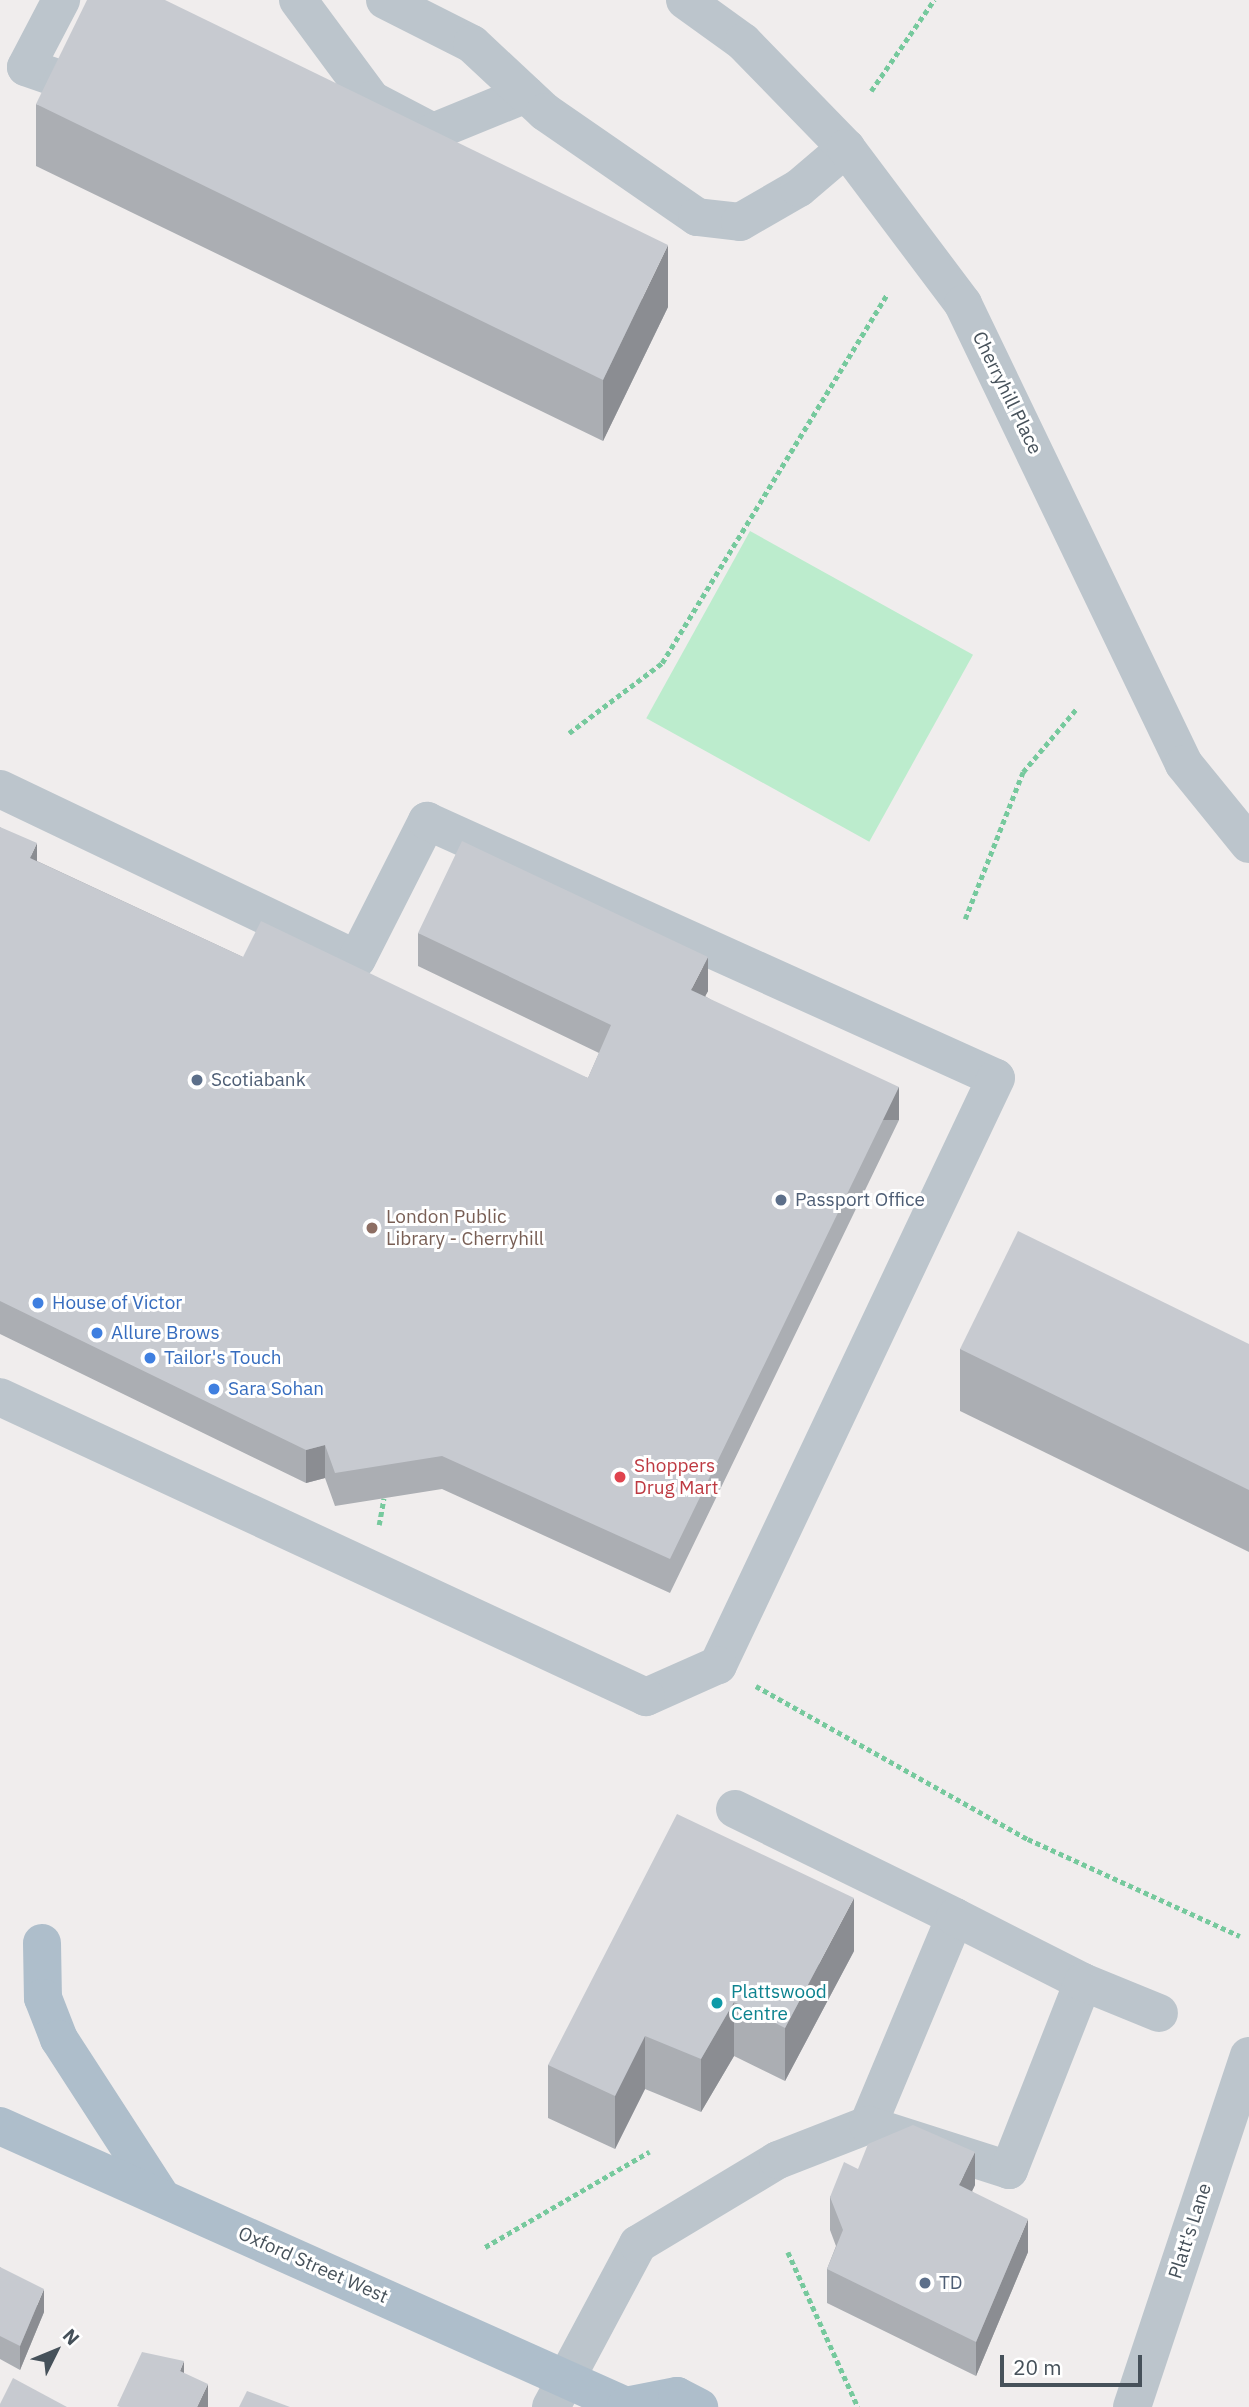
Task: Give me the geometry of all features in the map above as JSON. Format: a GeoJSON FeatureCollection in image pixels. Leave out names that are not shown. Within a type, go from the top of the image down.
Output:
{"type":"FeatureCollection","features":[{"type":"Feature","properties":{"kind":"main road"},"geometry":{"type":"LineString","coordinates":[[42,1943],[43,1998],[59,2039],[162,2197]]}},
{"type":"Feature","properties":{"kind":"main road","name":"Oxford Street West"},"geometry":{"type":"LineString","coordinates":[[0,2126],[162,2197],[559,2391],[626,2406],[677,2396],[699,2407]]}},
{"type":"Feature","properties":{"kind":"street"},"geometry":{"type":"LineString","coordinates":[[60,79],[26,67],[61,0]]}},
{"type":"Feature","properties":{"kind":"street"},"geometry":{"type":"LineString","coordinates":[[298,0],[372,100],[433,132],[526,94]]}},
{"type":"Feature","properties":{"kind":"street"},"geometry":{"type":"LineString","coordinates":[[385,0],[472,44],[526,94],[697,217],[740,222],[799,188],[846,148]]}},
{"type":"Feature","properties":{"kind":"street","name":"Cherryhill Place"},"geometry":{"type":"LineString","coordinates":[[685,0],[743,42],[846,148],[963,304],[1184,764],[1249,844]]}},
{"type":"Feature","properties":{"kind":"street"},"geometry":{"type":"LineString","coordinates":[[0,789],[357,959],[427,821],[996,1078],[718,1665],[646,1697],[0,1397]]}},
{"type":"Feature","properties":{"kind":"street"},"geometry":{"type":"LineString","coordinates":[[735,1809],[1083,1982],[1159,2013]]}},
{"type":"Feature","properties":{"kind":"street"},"geometry":{"type":"LineString","coordinates":[[868,2125],[955,1917]]}},
{"type":"Feature","properties":{"kind":"street"},"geometry":{"type":"LineString","coordinates":[[559,2391],[638,2244],[778,2160],[868,2125],[1009,2169],[1083,1982]]}},
{"type":"Feature","properties":{"kind":"street","name":"Platt's Lane"},"geometry":{"type":"LineString","coordinates":[[1132,2407],[1249,2056]]}},
{"type":"Feature","properties":{"kind":"path"},"geometry":{"type":"LineString","coordinates":[[871,91],[934,0]]}},
{"type":"Feature","properties":{"kind":"path"},"geometry":{"type":"LineString","coordinates":[[569,733],[662,663],[887,294]]}},
{"type":"Feature","properties":{"kind":"path"},"geometry":{"type":"LineString","coordinates":[[965,919],[1023,772],[1077,708]]}},
{"type":"Feature","properties":{"kind":"path"},"geometry":{"type":"LineString","coordinates":[[742,1678],[1028,1839],[1240,1936]]}},
{"type":"Feature","properties":{"kind":"path"},"geometry":{"type":"LineString","coordinates":[[485,2247],[649,2152]]}},
{"type":"Feature","properties":{"kind":"path"},"geometry":{"type":"LineString","coordinates":[[788,2252],[858,2407]]}},
{"type":"Feature","properties":{"kind":"green space"},"geometry":{"type":"Polygon","coordinates":[[[750,531],[973,655],[869,842],[646,718],[750,531]]]}},
{"type":"Feature","properties":{"kind":"building"},"geometry":{"type":"Polygon","coordinates":[[[87,0],[165,0],[668,245],[603,380],[36,104],[87,0]]]}},
{"type":"Feature","properties":{"kind":"building"},"geometry":{"type":"Polygon","coordinates":[[[0,827],[37,843],[30,858],[243,957],[261,921],[588,1078],[611,1025],[418,933],[462,841],[708,957],[691,990],[899,1087],[670,1559],[442,1456],[335,1473],[325,1445],[306,1450],[0,1301],[0,827]]]}},
{"type":"Feature","properties":{"kind":"building"},"geometry":{"type":"Polygon","coordinates":[[[1018,1231],[1249,1344],[1249,1490],[960,1349],[1018,1231]]]}},
{"type":"Feature","properties":{"kind":"building","name":"Plattswood Centre"},"geometry":{"type":"Polygon","coordinates":[[[677,1814],[854,1898],[785,2028],[734,2002],[701,2059],[645,2036],[615,2096],[548,2065],[677,1814]]]}},
{"type":"Feature","properties":{"kind":"building","name":"TD"},"geometry":{"type":"Polygon","coordinates":[[[913,2125],[975,2152],[959,2185],[1028,2219],[976,2342],[827,2269],[843,2230],[830,2197],[844,2162],[858,2169],[868,2144],[913,2125]]]}},
{"type":"Feature","properties":{"kind":"building"},"geometry":{"type":"Polygon","coordinates":[[[0,2267],[44,2289],[20,2346],[0,2336],[0,2267]]]}},
{"type":"Feature","properties":{"kind":"building"},"geometry":{"type":"Polygon","coordinates":[[[142,2352],[184,2361],[180,2371],[208,2384],[197,2407],[117,2406],[142,2352]]]}},
{"type":"Feature","properties":{"kind":"building"},"geometry":{"type":"Polygon","coordinates":[[[13,2378],[67,2407],[0,2407],[13,2378]]]}},
{"type":"Feature","properties":{"kind":"building"},"geometry":{"type":"Polygon","coordinates":[[[247,2391],[290,2407],[239,2407],[247,2391]]]}},
{"type":"Feature","properties":{"kind":"place","name":"Scotiabank"},"geometry":{"type":"Point","coordinates":[197,1080]}},
{"type":"Feature","properties":{"kind":"place","name":"Passport Office"},"geometry":{"type":"Point","coordinates":[781,1200]}},
{"type":"Feature","properties":{"kind":"place","name":"London Public Library - Cherryhill"},"geometry":{"type":"Point","coordinates":[372,1228]}},
{"type":"Feature","properties":{"kind":"place","name":"House of Victor"},"geometry":{"type":"Point","coordinates":[38,1303]}},
{"type":"Feature","properties":{"kind":"place","name":"Allure Brows"},"geometry":{"type":"Point","coordinates":[97,1333]}},
{"type":"Feature","properties":{"kind":"place","name":"Tailor's Touch"},"geometry":{"type":"Point","coordinates":[150,1358]}},
{"type":"Feature","properties":{"kind":"place","name":"Sara Sohan"},"geometry":{"type":"Point","coordinates":[214,1389]}},
{"type":"Feature","properties":{"kind":"place","name":"Shoppers Drug Mart"},"geometry":{"type":"Point","coordinates":[620,1477]}},
{"type":"Feature","properties":{"kind":"place","name":"Plattswood Centre"},"geometry":{"type":"Point","coordinates":[717,2003]}},
{"type":"Feature","properties":{"kind":"place","name":"TD"},"geometry":{"type":"Point","coordinates":[925,2283]}}]}
